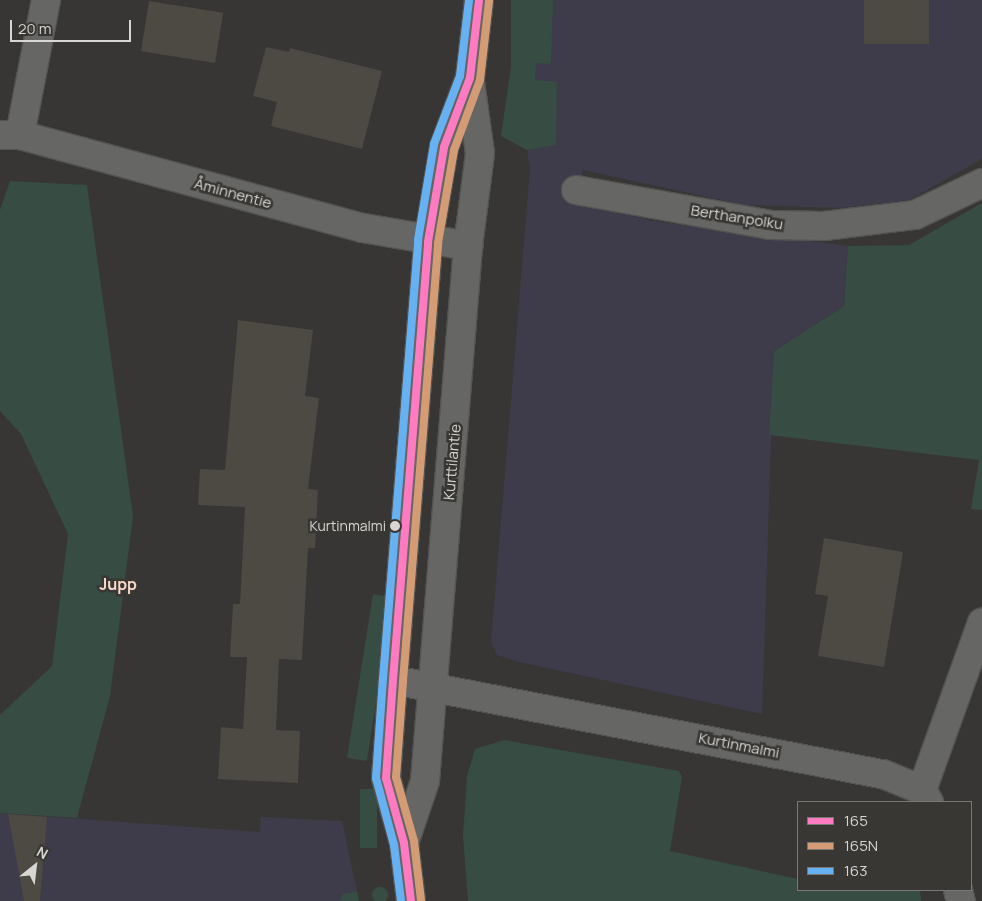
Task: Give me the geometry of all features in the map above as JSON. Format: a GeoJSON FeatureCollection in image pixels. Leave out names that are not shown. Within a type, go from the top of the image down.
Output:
{"type":"FeatureCollection","features":[{"type":"Feature","properties":{"kind":"street"},"geometry":{"type":"LineString","coordinates":[[10,135],[46,0]]}},
{"type":"Feature","properties":{"kind":"street","name":"Kurttilantie"},"geometry":{"type":"LineString","coordinates":[[411,901],[404,843],[386,778],[393,680],[428,242],[444,147],[470,78],[479,0]]}},
{"type":"Feature","properties":{"kind":"street","name":"Kurttilantie"},"geometry":{"type":"LineString","coordinates":[[404,843],[425,781],[468,246],[480,153],[470,78]]}},
{"type":"Feature","properties":{"kind":"street","name":"Åminnentie"},"geometry":{"type":"LineString","coordinates":[[10,135],[428,242],[468,246]]}},
{"type":"Feature","properties":{"kind":"street","name":"Berthanpolku"},"geometry":{"type":"LineString","coordinates":[[576,190],[770,225],[824,226],[915,215],[982,183]]}},
{"type":"Feature","properties":{"kind":"street"},"geometry":{"type":"LineString","coordinates":[[925,796],[982,622]]}},
{"type":"Feature","properties":{"kind":"street","name":"Kurtinmalmi"},"geometry":{"type":"LineString","coordinates":[[393,680],[883,774],[925,796]]}},
{"type":"Feature","properties":{"kind":"shaded area"},"geometry":{"type":"Polygon","coordinates":[[[511,0],[982,0],[982,159],[909,200],[842,208],[744,205],[583,170],[579,202],[653,221],[848,246],[844,306],[774,351],[762,714],[519,662],[497,655],[491,643],[530,169],[527,150],[501,136],[511,67],[511,0]]]}},
{"type":"Feature","properties":{"kind":"shaded area"},"geometry":{"type":"Polygon","coordinates":[[[0,813],[260,832],[261,817],[342,821],[359,901],[0,901],[0,813]]]}},
{"type":"Feature","properties":{"kind":"green space"},"geometry":{"type":"Polygon","coordinates":[[[511,0],[553,0],[551,64],[536,63],[535,80],[557,82],[556,145],[527,150],[501,136],[511,67],[511,0]]]}},
{"type":"Feature","properties":{"kind":"green space"},"geometry":{"type":"Polygon","coordinates":[[[10,181],[87,185],[133,516],[110,696],[77,818],[0,813],[0,715],[52,666],[68,534],[21,434],[0,411],[0,210],[10,181]]]}},
{"type":"Feature","properties":{"kind":"green space"},"geometry":{"type":"Polygon","coordinates":[[[982,203],[982,510],[971,509],[979,460],[769,435],[774,351],[844,306],[848,246],[909,245],[982,203]]]}},
{"type":"Feature","properties":{"kind":"green space"},"geometry":{"type":"Polygon","coordinates":[[[373,594],[393,597],[367,761],[347,758],[373,594]]]}},
{"type":"Feature","properties":{"kind":"green space"},"geometry":{"type":"Polygon","coordinates":[[[504,740],[679,771],[682,777],[670,851],[797,879],[797,891],[920,891],[921,901],[468,901],[463,836],[467,776],[475,749],[504,740]]]}},
{"type":"Feature","properties":{"kind":"green space"},"geometry":{"type":"Polygon","coordinates":[[[360,789],[377,789],[377,848],[360,848],[360,789]]]}},
{"type":"Feature","properties":{"kind":"green space"},"geometry":{"type":"Polygon","coordinates":[[[380,887],[386,889],[386,901],[374,901],[372,895],[374,889],[380,887]]]}},
{"type":"Feature","properties":{"kind":"green space"},"geometry":{"type":"Polygon","coordinates":[[[357,891],[359,901],[340,901],[343,894],[357,891]]]}},
{"type":"Feature","properties":{"kind":"building"},"geometry":{"type":"Polygon","coordinates":[[[864,0],[929,0],[929,44],[864,44],[864,0]]]}},
{"type":"Feature","properties":{"kind":"building"},"geometry":{"type":"Polygon","coordinates":[[[149,1],[223,13],[215,63],[141,51],[149,1]]]}},
{"type":"Feature","properties":{"kind":"building"},"geometry":{"type":"Polygon","coordinates":[[[266,47],[289,52],[290,48],[382,71],[362,149],[271,126],[277,102],[253,96],[266,47]]]}},
{"type":"Feature","properties":{"kind":"building"},"geometry":{"type":"Polygon","coordinates":[[[238,320],[313,330],[305,396],[319,398],[308,489],[318,490],[315,548],[308,548],[302,660],[279,659],[276,730],[300,731],[298,783],[218,779],[221,727],[243,729],[247,657],[230,657],[233,604],[240,604],[245,507],[198,505],[200,469],[225,470],[238,320]]]}},
{"type":"Feature","properties":{"kind":"building"},"geometry":{"type":"Polygon","coordinates":[[[824,538],[903,552],[884,667],[818,656],[828,596],[815,594],[824,538]]]}},
{"type":"Feature","properties":{"kind":"building"},"geometry":{"type":"Polygon","coordinates":[[[8,814],[47,817],[40,901],[24,901],[8,814]]]}},
{"type":"Feature","properties":{"kind":"transit line","name":"163"},"geometry":{"type":"LineString","coordinates":[[401,901],[394,845],[376,778],[383,679],[418,240],[434,144],[460,76],[469,0]]}},
{"type":"Feature","properties":{"kind":"transit line","name":"165"},"geometry":{"type":"LineString","coordinates":[[411,901],[404,843],[386,778],[393,680],[428,242],[444,147],[470,78],[479,0]]}},
{"type":"Feature","properties":{"kind":"transit line","name":"165N"},"geometry":{"type":"LineString","coordinates":[[421,900],[414,841],[396,777],[403,681],[438,243],[454,150],[480,80],[489,1]]}},
{"type":"Feature","properties":{"kind":"place","name":"Kurtinmalmi"},"geometry":{"type":"Point","coordinates":[395,526]}},
{"type":"Feature","properties":{"kind":"district","name":"Jupp"},"geometry":{"type":"Point","coordinates":[118,584]}}]}
